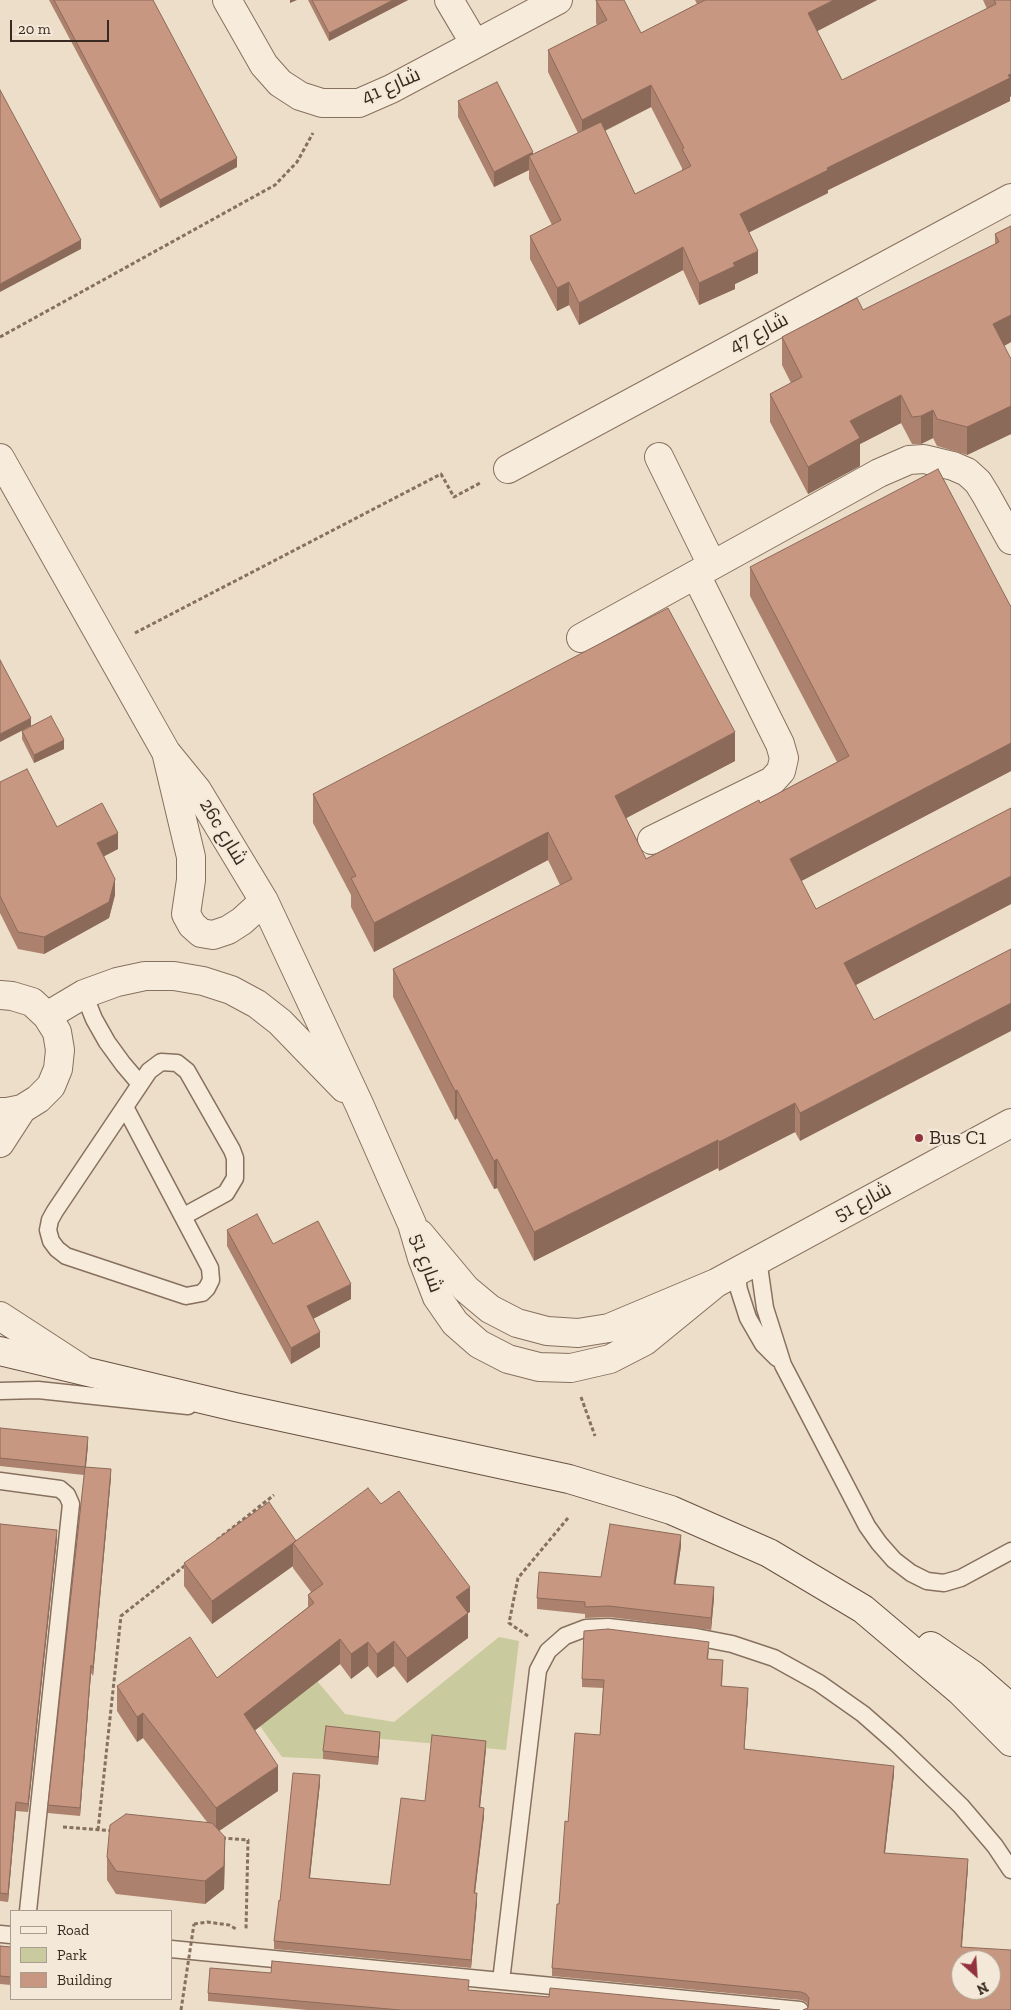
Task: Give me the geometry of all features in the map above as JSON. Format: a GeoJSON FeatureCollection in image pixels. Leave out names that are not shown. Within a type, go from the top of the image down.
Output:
{"type":"FeatureCollection","features":[{"type":"Feature","properties":{"kind":"street","name":"شارع 41"},"geometry":{"type":"LineString","coordinates":[[227,0],[264,65],[280,83],[300,96],[322,103],[359,103],[391,89],[558,0]]}},
{"type":"Feature","properties":{"kind":"street"},"geometry":{"type":"LineString","coordinates":[[449,0],[475,44]]}},
{"type":"Feature","properties":{"kind":"street","name":"شارع 47"},"geometry":{"type":"LineString","coordinates":[[508,469],[1011,198]]}},
{"type":"Feature","properties":{"kind":"street"},"geometry":{"type":"LineString","coordinates":[[652,840],[772,781],[781,771],[784,758],[780,744],[704,570],[659,457]]}},
{"type":"Feature","properties":{"kind":"street","name":"26c شارع"},"geometry":{"type":"LineString","coordinates":[[0,458],[166,752],[188,776],[202,796],[264,901],[360,1104],[412,1224]]}},
{"type":"Feature","properties":{"kind":"street"},"geometry":{"type":"LineString","coordinates":[[581,638],[894,465],[909,460],[924,459],[952,466],[966,472],[978,482],[1011,540]]}},
{"type":"Feature","properties":{"kind":"street"},"geometry":{"type":"LineString","coordinates":[[166,752],[191,857],[191,880],[186,914],[192,925],[201,932],[213,934],[228,930],[242,921],[264,901]]}},
{"type":"Feature","properties":{"kind":"street"},"geometry":{"type":"LineString","coordinates":[[47,1016],[84,994],[116,982],[145,976],[174,976],[203,980],[231,990],[257,1004],[280,1022],[360,1104]]}},
{"type":"Feature","properties":{"kind":"street"},"geometry":{"type":"LineString","coordinates":[[0,1143],[11,1110],[38,1099],[51,1086],[58,1069],[60,1050],[57,1032],[47,1016],[32,1002],[4,991]]}},
{"type":"Feature","properties":{"kind":"street","name":"شارع 51"},"geometry":{"type":"LineString","coordinates":[[412,1224],[466,1289],[490,1309],[517,1323],[547,1331],[578,1333],[609,1328],[737,1271],[1011,1123]]}},
{"type":"Feature","properties":{"kind":"street","name":"شارع 51"},"geometry":{"type":"LineString","coordinates":[[412,1224],[422,1258],[437,1297],[454,1323],[479,1344],[508,1359],[539,1367],[571,1368],[610,1360],[645,1341],[737,1271]]}},
{"type":"Feature","properties":{"kind":"street"},"geometry":{"type":"LineString","coordinates":[[0,1316],[83,1370]]}},
{"type":"Feature","properties":{"kind":"street"},"geometry":{"type":"LineString","coordinates":[[0,1351],[235,1407],[569,1479],[671,1510],[769,1553],[919,1639],[973,1675],[1011,1708]]}},
{"type":"Feature","properties":{"kind":"street"},"geometry":{"type":"LineString","coordinates":[[863,1608],[960,1691],[1011,1742]]}},
{"type":"Feature","properties":{"kind":"lane"},"geometry":{"type":"LineString","coordinates":[[84,994],[94,1019],[107,1042],[140,1084]]}},
{"type":"Feature","properties":{"kind":"lane"},"geometry":{"type":"LineString","coordinates":[[125,1107],[184,1216],[212,1274],[207,1288],[202,1293],[186,1296],[66,1256],[51,1241],[48,1230],[50,1220],[55,1211],[148,1071],[161,1062],[177,1063],[186,1071],[235,1158],[235,1178],[226,1193],[184,1216]]}},
{"type":"Feature","properties":{"kind":"lane"},"geometry":{"type":"LineString","coordinates":[[737,1271],[765,1308],[783,1365],[866,1526],[894,1560],[927,1582],[944,1583],[961,1578],[1011,1551]]}},
{"type":"Feature","properties":{"kind":"lane"},"geometry":{"type":"LineString","coordinates":[[737,1271],[739,1290],[748,1318],[763,1344],[783,1365]]}},
{"type":"Feature","properties":{"kind":"lane"},"geometry":{"type":"LineString","coordinates":[[0,1391],[38,1390],[174,1406],[235,1407]]}},
{"type":"Feature","properties":{"kind":"lane"},"geometry":{"type":"LineString","coordinates":[[0,1482],[60,1489],[67,1495],[71,1504],[28,1910]]}},
{"type":"Feature","properties":{"kind":"lane"},"geometry":{"type":"LineString","coordinates":[[501,1981],[538,1670],[548,1651],[565,1636],[586,1628],[608,1627],[696,1636],[732,1644],[774,1658],[819,1682],[862,1714],[896,1743],[961,1806],[995,1846],[1011,1870]]}},
{"type":"Feature","properties":{"kind":"lane"},"geometry":{"type":"LineString","coordinates":[[172,1949],[800,2010]]}},
{"type":"Feature","properties":{"kind":"path"},"geometry":{"type":"LineString","coordinates":[[0,337],[275,186],[297,162],[313,134],[322,103]]}},
{"type":"Feature","properties":{"kind":"path"},"geometry":{"type":"LineString","coordinates":[[108,648],[441,474],[454,498],[508,469]]}},
{"type":"Feature","properties":{"kind":"path"},"geometry":{"type":"LineString","coordinates":[[571,1368],[596,1436]]}},
{"type":"Feature","properties":{"kind":"path"},"geometry":{"type":"LineString","coordinates":[[212,1543],[274,1495]]}},
{"type":"Feature","properties":{"kind":"path"},"geometry":{"type":"LineString","coordinates":[[548,1651],[509,1623],[518,1578],[568,1518]]}},
{"type":"Feature","properties":{"kind":"path"},"geometry":{"type":"LineString","coordinates":[[98,1830],[121,1616],[190,1562]]}},
{"type":"Feature","properties":{"kind":"path"},"geometry":{"type":"LineString","coordinates":[[37,1825],[117,1831]]}},
{"type":"Feature","properties":{"kind":"path"},"geometry":{"type":"LineString","coordinates":[[182,2010],[194,1924],[207,1922],[229,1925],[246,1934],[248,1840],[220,1838]]}},
{"type":"Feature","properties":{"kind":"green space"},"geometry":{"type":"Polygon","coordinates":[[[499,1637],[519,1641],[506,1750],[326,1734],[323,1759],[282,1757],[260,1726],[317,1681],[345,1714],[394,1722],[499,1637]]]}},
{"type":"Feature","properties":{"kind":"building"},"geometry":{"type":"Polygon","coordinates":[[[54,0],[153,0],[237,158],[160,200],[54,0]]]}},
{"type":"Feature","properties":{"kind":"building"},"geometry":{"type":"Polygon","coordinates":[[[312,0],[393,0],[329,33],[312,0]]]}},
{"type":"Feature","properties":{"kind":"building"},"geometry":{"type":"Polygon","coordinates":[[[596,0],[624,0],[641,33],[705,0],[834,0],[808,13],[842,80],[996,4],[994,0],[1011,0],[1011,74],[1008,75],[1010,78],[827,168],[828,170],[740,214],[758,251],[733,263],[735,266],[699,283],[683,247],[579,303],[569,282],[557,288],[530,236],[561,220],[529,156],[601,122],[635,194],[691,166],[682,149],[684,148],[651,85],[582,120],[548,50],[607,20],[596,0]]]}},
{"type":"Feature","properties":{"kind":"building"},"geometry":{"type":"Polygon","coordinates":[[[497,82],[533,152],[494,172],[458,101],[497,82]]]}},
{"type":"Feature","properties":{"kind":"building"},"geometry":{"type":"Polygon","coordinates":[[[0,90],[81,240],[0,284],[0,90]]]}},
{"type":"Feature","properties":{"kind":"building"},"geometry":{"type":"Polygon","coordinates":[[[1011,226],[1011,315],[993,324],[1011,359],[1011,406],[967,427],[937,419],[933,410],[921,416],[912,417],[901,395],[850,421],[860,438],[808,467],[770,394],[802,377],[782,337],[857,298],[863,310],[999,242],[995,234],[1011,226]]]}},
{"type":"Feature","properties":{"kind":"building"},"geometry":{"type":"Polygon","coordinates":[[[938,469],[1011,607],[1011,743],[790,859],[816,909],[1011,808],[1011,876],[844,963],[874,1020],[1011,949],[1011,1003],[800,1113],[795,1103],[534,1232],[497,1159],[494,1161],[457,1090],[455,1091],[393,969],[572,879],[548,832],[374,923],[351,878],[356,876],[313,794],[668,608],[735,732],[615,796],[646,859],[759,800],[760,803],[849,756],[750,567],[938,469]]]}},
{"type":"Feature","properties":{"kind":"building"},"geometry":{"type":"Polygon","coordinates":[[[0,660],[31,718],[0,734],[0,660]]]}},
{"type":"Feature","properties":{"kind":"building"},"geometry":{"type":"Polygon","coordinates":[[[51,716],[64,740],[34,755],[22,731],[51,716]]]}},
{"type":"Feature","properties":{"kind":"building"},"geometry":{"type":"Polygon","coordinates":[[[27,769],[57,827],[102,803],[118,833],[97,843],[115,879],[109,902],[44,937],[18,932],[0,896],[0,782],[27,769]]]}},
{"type":"Feature","properties":{"kind":"building"},"geometry":{"type":"Polygon","coordinates":[[[257,1214],[273,1244],[318,1221],[351,1284],[307,1306],[320,1332],[291,1348],[227,1230],[257,1214]]]}},
{"type":"Feature","properties":{"kind":"building"},"geometry":{"type":"Polygon","coordinates":[[[0,1428],[88,1437],[85,1467],[0,1458],[0,1428]]]}},
{"type":"Feature","properties":{"kind":"building"},"geometry":{"type":"Polygon","coordinates":[[[85,1467],[111,1469],[93,1668],[91,1665],[80,1808],[48,1805],[85,1467]]]}},
{"type":"Feature","properties":{"kind":"building"},"geometry":{"type":"Polygon","coordinates":[[[368,1488],[381,1504],[399,1491],[470,1587],[456,1597],[468,1613],[407,1658],[394,1641],[377,1654],[368,1642],[351,1654],[340,1639],[244,1714],[278,1766],[216,1808],[143,1713],[137,1717],[117,1686],[190,1637],[217,1678],[314,1603],[308,1595],[323,1584],[293,1543],[368,1488]]]}},
{"type":"Feature","properties":{"kind":"building"},"geometry":{"type":"Polygon","coordinates":[[[269,1502],[296,1541],[212,1601],[184,1563],[269,1502]]]}},
{"type":"Feature","properties":{"kind":"building"},"geometry":{"type":"Polygon","coordinates":[[[0,1524],[57,1530],[28,1804],[16,1802],[8,1894],[0,1893],[0,1524]]]}},
{"type":"Feature","properties":{"kind":"building"},"geometry":{"type":"Polygon","coordinates":[[[610,1524],[681,1535],[674,1584],[714,1587],[711,1618],[609,1606],[585,1607],[585,1602],[537,1598],[539,1572],[601,1577],[610,1524]]]}},
{"type":"Feature","properties":{"kind":"building"},"geometry":{"type":"Polygon","coordinates":[[[608,1629],[709,1642],[707,1659],[723,1660],[721,1686],[748,1688],[744,1749],[894,1766],[884,1853],[968,1859],[961,1947],[1011,1950],[1011,2010],[803,2010],[808,2008],[809,1998],[801,1992],[552,1968],[565,1821],[568,1822],[575,1733],[600,1735],[604,1680],[582,1679],[584,1631],[608,1629]]]}},
{"type":"Feature","properties":{"kind":"building"},"geometry":{"type":"Polygon","coordinates":[[[326,1726],[380,1732],[378,1757],[323,1751],[326,1726]]]}},
{"type":"Feature","properties":{"kind":"building"},"geometry":{"type":"Polygon","coordinates":[[[432,1735],[486,1741],[479,1807],[484,1808],[474,1893],[477,1893],[471,1960],[274,1941],[293,1773],[320,1775],[309,1878],[390,1885],[401,1798],[425,1801],[432,1735]]]}},
{"type":"Feature","properties":{"kind":"building"},"geometry":{"type":"Polygon","coordinates":[[[126,1814],[212,1823],[225,1837],[224,1866],[205,1881],[116,1871],[107,1857],[110,1825],[126,1814]]]}},
{"type":"Feature","properties":{"kind":"building"},"geometry":{"type":"Polygon","coordinates":[[[0,1946],[10,1947],[10,1977],[0,1976],[0,1946]]]}},
{"type":"Feature","properties":{"kind":"building"},"geometry":{"type":"Polygon","coordinates":[[[272,1961],[469,1980],[468,1990],[549,1997],[550,1988],[780,2010],[400,2010],[208,1993],[210,1968],[271,1973],[272,1961]]]}},
{"type":"Feature","properties":{"kind":"place","name":"Bus C1"},"geometry":{"type":"Point","coordinates":[919,1138]}}]}
